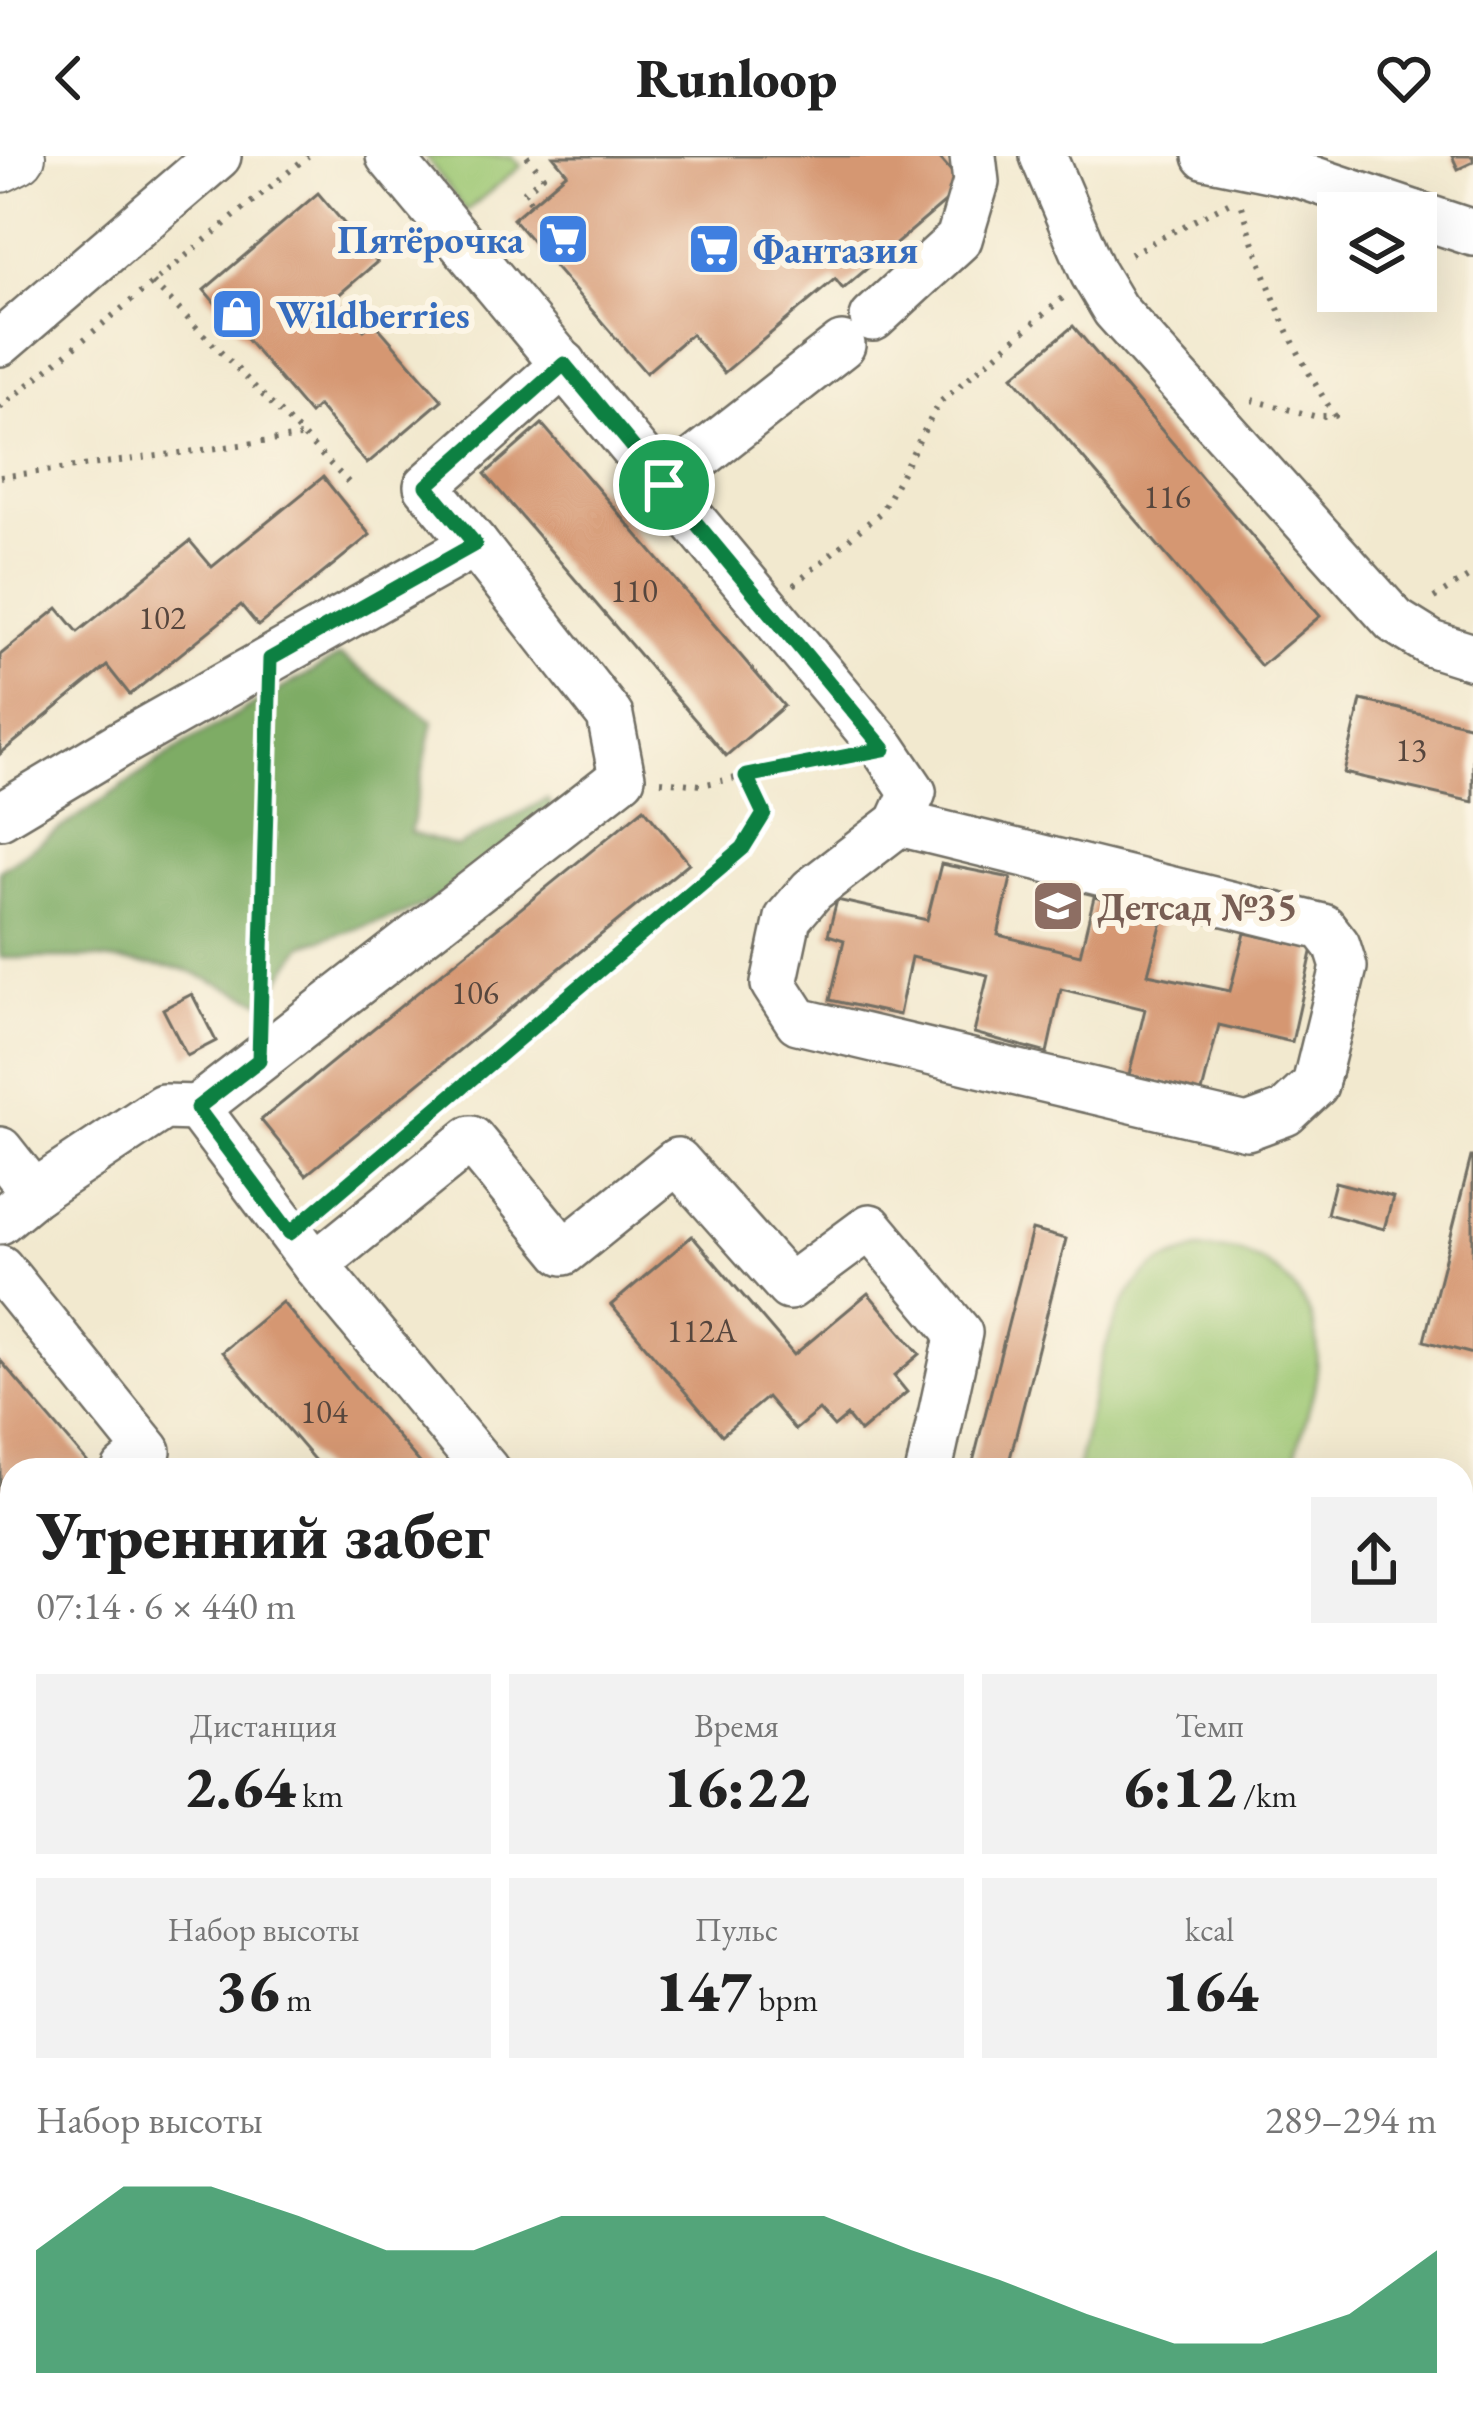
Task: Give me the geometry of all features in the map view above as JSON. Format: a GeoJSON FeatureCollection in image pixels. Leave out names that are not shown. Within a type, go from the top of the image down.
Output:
{"type":"FeatureCollection","features":[{"type":"Feature","properties":{"kind":"main road"},"geometry":{"type":"LineString","coordinates":[[0,165],[18,156]]}},
{"type":"Feature","properties":{"kind":"lane"},"geometry":{"type":"LineString","coordinates":[[0,343],[218,156]]}},
{"type":"Feature","properties":{"kind":"lane"},"geometry":{"type":"LineString","coordinates":[[388,156],[769,607],[914,792],[898,823],[812,890],[788,918],[774,984],[798,1021],[1247,1127],[1285,1113],[1315,1085],[1343,967],[1337,945],[1323,927],[898,823]]}},
{"type":"Feature","properties":{"kind":"lane"},"geometry":{"type":"LineString","coordinates":[[664,485],[858,331],[958,239],[976,182],[973,156]]}},
{"type":"Feature","properties":{"kind":"lane"},"geometry":{"type":"LineString","coordinates":[[1042,156],[1093,273],[1115,310],[1395,621],[1432,644],[1473,657]]}},
{"type":"Feature","properties":{"kind":"lane"},"geometry":{"type":"LineString","coordinates":[[1206,156],[1298,166],[1362,192]]}},
{"type":"Feature","properties":{"kind":"lane"},"geometry":{"type":"LineString","coordinates":[[1437,221],[1473,233]]}},
{"type":"Feature","properties":{"kind":"lane"},"geometry":{"type":"LineString","coordinates":[[0,1150],[17,1207],[163,1107],[197,1108],[622,777],[610,716],[427,486],[564,364]]}},
{"type":"Feature","properties":{"kind":"lane"},"geometry":{"type":"LineString","coordinates":[[0,816],[475,544]]}},
{"type":"Feature","properties":{"kind":"lane"},"geometry":{"type":"LineString","coordinates":[[197,1108],[314,1265],[476,1458]]}},
{"type":"Feature","properties":{"kind":"lane"},"geometry":{"type":"LineString","coordinates":[[314,1265],[471,1138],[564,1252],[677,1161],[789,1287],[870,1227],[959,1333],[931,1458]]}},
{"type":"Feature","properties":{"kind":"lane"},"geometry":{"type":"LineString","coordinates":[[0,1268],[148,1451],[140,1458]]}},
{"type":"Feature","properties":{"kind":"path"},"geometry":{"type":"LineString","coordinates":[[0,408],[308,156]]}},
{"type":"Feature","properties":{"kind":"path"},"geometry":{"type":"LineString","coordinates":[[527,156],[543,176],[523,193],[532,203]]}},
{"type":"Feature","properties":{"kind":"path"},"geometry":{"type":"LineString","coordinates":[[769,607],[881,512],[939,403],[1093,273],[1239,196],[1263,274],[1299,360],[1335,416],[1314,416],[1250,400]]}},
{"type":"Feature","properties":{"kind":"path"},"geometry":{"type":"LineString","coordinates":[[153,283],[349,483]]}},
{"type":"Feature","properties":{"kind":"path"},"geometry":{"type":"LineString","coordinates":[[0,477],[300,437]]}},
{"type":"Feature","properties":{"kind":"path"},"geometry":{"type":"LineString","coordinates":[[259,1060],[270,659]]}},
{"type":"Feature","properties":{"kind":"path"},"geometry":{"type":"LineString","coordinates":[[622,777],[700,784],[884,749]]}},
{"type":"Feature","properties":{"kind":"path"},"geometry":{"type":"LineString","coordinates":[[399,1140],[743,848],[764,814],[746,776]]}},
{"type":"Feature","properties":{"kind":"green space"},"geometry":{"type":"Polygon","coordinates":[[[425,156],[512,156],[521,166],[466,211],[425,156]]]}},
{"type":"Feature","properties":{"kind":"green space"},"geometry":{"type":"Polygon","coordinates":[[[340,656],[433,721],[410,833],[457,847],[547,799],[576,839],[401,915],[303,945],[265,1003],[183,969],[94,958],[0,958],[0,870],[186,743],[340,656]]]}},
{"type":"Feature","properties":{"kind":"green space"},"geometry":{"type":"Polygon","coordinates":[[[1197,1249],[1232,1250],[1270,1267],[1302,1299],[1314,1327],[1318,1357],[1295,1458],[1080,1458],[1113,1327],[1141,1279],[1161,1263],[1197,1249]]]}},
{"type":"Feature","properties":{"kind":"building","name":"Фантазия"},"geometry":{"type":"Polygon","coordinates":[[[553,156],[938,156],[964,186],[843,289],[835,279],[724,373],[691,334],[646,373],[513,219],[567,173],[553,156]]]}},
{"type":"Feature","properties":{"kind":"building"},"geometry":{"type":"Polygon","coordinates":[[[1452,156],[1473,156],[1473,162],[1458,169],[1452,156]]]}},
{"type":"Feature","properties":{"kind":"building"},"geometry":{"type":"Polygon","coordinates":[[[318,193],[377,262],[335,298],[364,330],[374,322],[442,400],[367,464],[318,406],[310,414],[204,290],[318,193]]]}},
{"type":"Feature","properties":{"kind":"building"},"geometry":{"type":"Polygon","coordinates":[[[1073,326],[1320,616],[1261,666],[1013,376],[1073,326]]]}},
{"type":"Feature","properties":{"kind":"building"},"geometry":{"type":"Polygon","coordinates":[[[542,424],[784,706],[726,756],[485,474],[542,424]]]}},
{"type":"Feature","properties":{"kind":"building"},"geometry":{"type":"Polygon","coordinates":[[[323,477],[370,535],[258,626],[241,605],[130,695],[107,666],[0,754],[0,655],[58,608],[78,632],[190,541],[212,567],[323,477]]]}},
{"type":"Feature","properties":{"kind":"building"},"geometry":{"type":"Polygon","coordinates":[[[1361,700],[1473,726],[1473,802],[1344,773],[1361,700]]]}},
{"type":"Feature","properties":{"kind":"building"},"geometry":{"type":"Polygon","coordinates":[[[644,808],[689,863],[306,1175],[261,1120],[644,808]]]}},
{"type":"Feature","properties":{"kind":"building"},"geometry":{"type":"Polygon","coordinates":[[[941,864],[1011,878],[998,935],[1080,955],[1094,897],[1164,914],[1148,974],[1230,991],[1245,933],[1313,948],[1292,1042],[1219,1025],[1202,1092],[1129,1075],[1145,1009],[1061,989],[1047,1053],[974,1033],[988,975],[911,957],[899,1015],[830,1000],[844,940],[828,935],[837,900],[927,920],[941,864]]]}},
{"type":"Feature","properties":{"kind":"building"},"geometry":{"type":"Polygon","coordinates":[[[192,994],[216,1041],[187,1056],[163,1009],[192,994]]]}},
{"type":"Feature","properties":{"kind":"building"},"geometry":{"type":"Polygon","coordinates":[[[1473,1157],[1473,1354],[1424,1341],[1473,1157]]]}},
{"type":"Feature","properties":{"kind":"building"},"geometry":{"type":"Polygon","coordinates":[[[1335,1182],[1393,1197],[1384,1229],[1327,1214],[1335,1182]]]}},
{"type":"Feature","properties":{"kind":"building"},"geometry":{"type":"Polygon","coordinates":[[[1032,1230],[1066,1239],[1010,1458],[974,1458],[1032,1230]]]}},
{"type":"Feature","properties":{"kind":"building"},"geometry":{"type":"Polygon","coordinates":[[[692,1236],[794,1355],[868,1293],[920,1354],[894,1376],[907,1392],[860,1432],[847,1416],[834,1427],[819,1410],[795,1430],[767,1397],[722,1435],[611,1305],[692,1236]]]}},
{"type":"Feature","properties":{"kind":"building"},"geometry":{"type":"Polygon","coordinates":[[[282,1302],[416,1458],[313,1458],[222,1352],[282,1302]]]}},
{"type":"Feature","properties":{"kind":"building"},"geometry":{"type":"Polygon","coordinates":[[[0,1360],[84,1458],[0,1458],[0,1360]]]}},
{"type":"Feature","properties":{"kind":"place","name":"Пятёрочка"},"geometry":{"type":"Point","coordinates":[563,239]}},
{"type":"Feature","properties":{"kind":"place","name":"Фантазия"},"geometry":{"type":"Point","coordinates":[714,249]}},
{"type":"Feature","properties":{"kind":"place","name":"Wildberries"},"geometry":{"type":"Point","coordinates":[237,314]}},
{"type":"Feature","properties":{"kind":"place","name":"Детсад №35"},"geometry":{"type":"Point","coordinates":[1058,906]}},
{"type":"Feature","properties":{"kind":"route"},"geometry":{"type":"LineString","coordinates":[[564,364],[664,485],[884,749],[746,776],[764,814],[743,848],[290,1233],[197,1108],[259,1060],[270,659],[475,544],[427,486],[564,364]]}}]}
